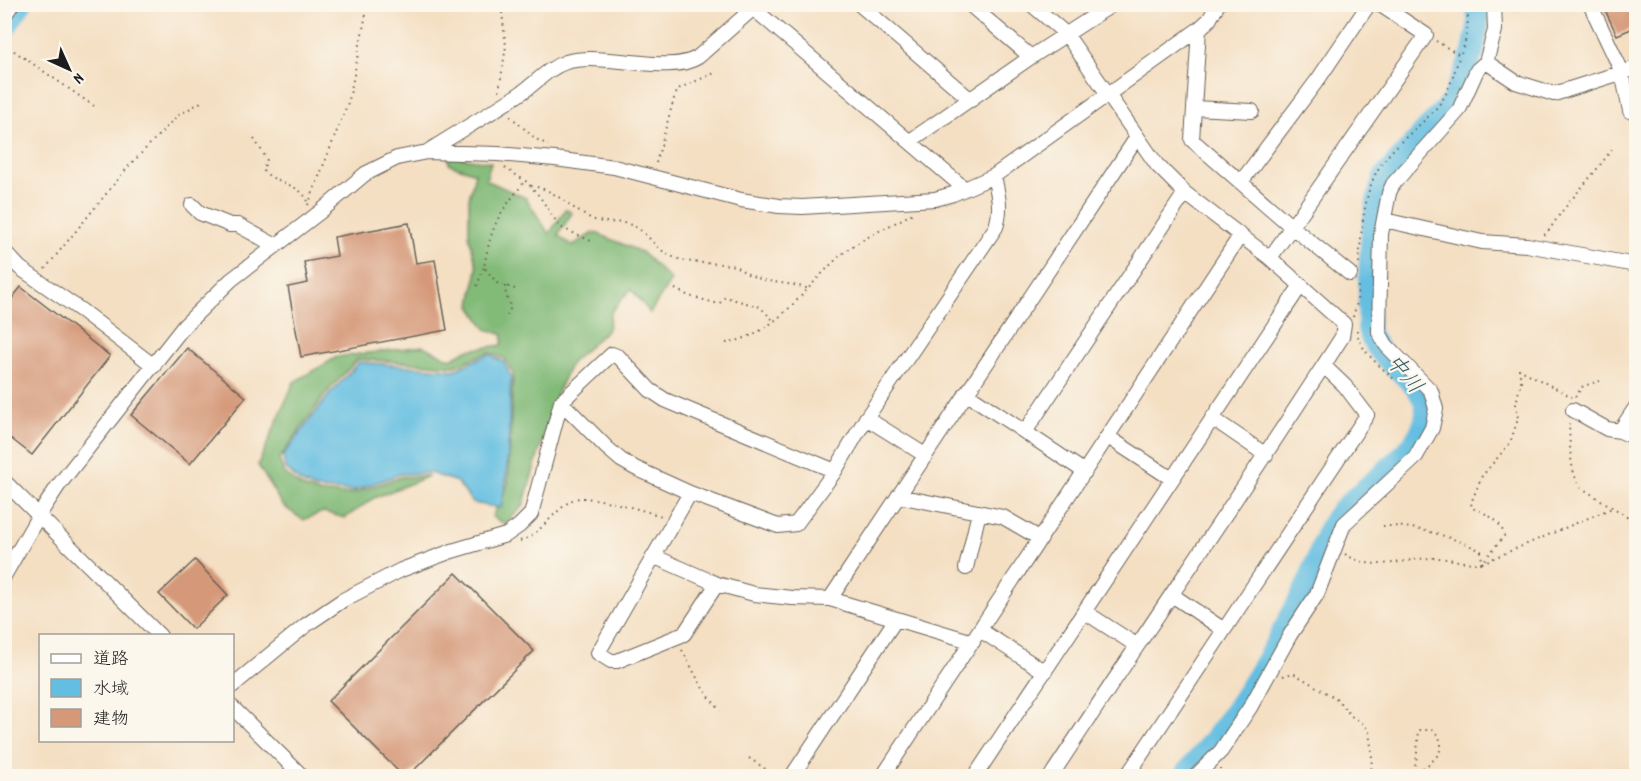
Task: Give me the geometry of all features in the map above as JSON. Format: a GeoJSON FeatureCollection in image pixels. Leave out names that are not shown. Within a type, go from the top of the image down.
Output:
{"type":"FeatureCollection","features":[{"type":"Feature","properties":{"kind":"street"},"geometry":{"type":"LineString","coordinates":[[4,16],[12,4]]}},
{"type":"Feature","properties":{"kind":"street"},"geometry":{"type":"LineString","coordinates":[[859,4],[971,100]]}},
{"type":"Feature","properties":{"kind":"street"},"geometry":{"type":"LineString","coordinates":[[969,4],[1031,57]]}},
{"type":"Feature","properties":{"kind":"street"},"geometry":{"type":"LineString","coordinates":[[1031,4],[1066,34],[1157,165],[1185,193],[1270,258],[1344,324],[1342,337],[1324,366],[1172,595],[1136,645],[1051,777]]}},
{"type":"Feature","properties":{"kind":"street"},"geometry":{"type":"LineString","coordinates":[[910,141],[1031,57],[1113,4]]}},
{"type":"Feature","properties":{"kind":"street"},"geometry":{"type":"LineString","coordinates":[[4,576],[58,486],[184,326],[212,298],[366,174],[397,158],[426,152],[501,154],[614,167],[741,200],[779,206],[802,207],[935,199],[994,176],[1199,29],[1209,20],[1218,4]]}},
{"type":"Feature","properties":{"kind":"street"},"geometry":{"type":"LineString","coordinates":[[1241,182],[1369,4]]}},
{"type":"Feature","properties":{"kind":"street"},"geometry":{"type":"LineString","coordinates":[[1270,258],[1426,35],[1378,4]]}},
{"type":"Feature","properties":{"kind":"street"},"geometry":{"type":"LineString","coordinates":[[1196,777],[1221,751],[1251,706],[1290,635],[1317,594],[1344,524],[1415,458],[1436,417],[1431,391],[1386,345],[1379,332],[1381,234],[1393,184],[1459,111],[1477,70],[1486,62],[1495,30],[1494,4]]}},
{"type":"Feature","properties":{"kind":"street"},"geometry":{"type":"LineString","coordinates":[[1590,4],[1622,72],[1630,111],[1636,111]]}},
{"type":"Feature","properties":{"kind":"street"},"geometry":{"type":"LineString","coordinates":[[426,152],[501,106],[528,88],[545,73],[564,63],[587,58],[636,63],[688,63],[756,7],[965,189]]}},
{"type":"Feature","properties":{"kind":"street"},"geometry":{"type":"LineString","coordinates":[[1199,29],[1192,140],[1292,228],[1350,274]]}},
{"type":"Feature","properties":{"kind":"street"},"geometry":{"type":"LineString","coordinates":[[1486,62],[1516,82],[1554,94],[1636,68]]}},
{"type":"Feature","properties":{"kind":"street"},"geometry":{"type":"LineString","coordinates":[[1194,108],[1252,111]]}},
{"type":"Feature","properties":{"kind":"street"},"geometry":{"type":"LineString","coordinates":[[830,599],[1137,138]]}},
{"type":"Feature","properties":{"kind":"street"},"geometry":{"type":"LineString","coordinates":[[561,402],[621,460],[635,468],[690,493],[778,526],[796,524],[835,471],[866,418],[996,227],[1000,215],[994,176]]}},
{"type":"Feature","properties":{"kind":"street"},"geometry":{"type":"LineString","coordinates":[[1025,432],[1185,193]]}},
{"type":"Feature","properties":{"kind":"street"},"geometry":{"type":"LineString","coordinates":[[192,205],[200,213],[230,225],[238,225],[276,246]]}},
{"type":"Feature","properties":{"kind":"street"},"geometry":{"type":"LineString","coordinates":[[1384,220],[1482,242],[1527,245],[1636,265]]}},
{"type":"Feature","properties":{"kind":"street"},"geometry":{"type":"LineString","coordinates":[[884,777],[1240,236]]}},
{"type":"Feature","properties":{"kind":"street"},"geometry":{"type":"LineString","coordinates":[[4,251],[20,268],[37,278],[154,366]]}},
{"type":"Feature","properties":{"kind":"street"},"geometry":{"type":"LineString","coordinates":[[975,777],[1301,285]]}},
{"type":"Feature","properties":{"kind":"street"},"geometry":{"type":"LineString","coordinates":[[234,684],[306,625],[343,600],[400,570],[506,535],[519,526],[531,514],[561,402],[612,354],[619,357],[650,390],[665,400],[835,471]]}},
{"type":"Feature","properties":{"kind":"street"},"geometry":{"type":"LineString","coordinates":[[1127,777],[1367,415],[1345,386],[1324,366]]}},
{"type":"Feature","properties":{"kind":"street"},"geometry":{"type":"LineString","coordinates":[[966,393],[1085,472]]}},
{"type":"Feature","properties":{"kind":"street"},"geometry":{"type":"LineString","coordinates":[[1574,404],[1607,429],[1620,431],[1636,438]]}},
{"type":"Feature","properties":{"kind":"street"},"geometry":{"type":"LineString","coordinates":[[1620,431],[1636,407]]}},
{"type":"Feature","properties":{"kind":"street"},"geometry":{"type":"LineString","coordinates":[[866,418],[925,455]]}},
{"type":"Feature","properties":{"kind":"street"},"geometry":{"type":"LineString","coordinates":[[1212,418],[1266,454]]}},
{"type":"Feature","properties":{"kind":"street"},"geometry":{"type":"LineString","coordinates":[[1108,436],[1173,479]]}},
{"type":"Feature","properties":{"kind":"street"},"geometry":{"type":"LineString","coordinates":[[4,481],[158,634]]}},
{"type":"Feature","properties":{"kind":"street"},"geometry":{"type":"LineString","coordinates":[[690,493],[598,653],[611,661],[617,661],[684,634],[717,584]]}},
{"type":"Feature","properties":{"kind":"street"},"geometry":{"type":"LineString","coordinates":[[898,496],[1003,517],[1041,539]]}},
{"type":"Feature","properties":{"kind":"street"},"geometry":{"type":"LineString","coordinates":[[966,568],[979,512]]}},
{"type":"Feature","properties":{"kind":"street"},"geometry":{"type":"LineString","coordinates":[[653,556],[717,584],[754,594],[830,599],[896,619],[976,636],[1045,672]]}},
{"type":"Feature","properties":{"kind":"street"},"geometry":{"type":"LineString","coordinates":[[1172,595],[1224,630]]}},
{"type":"Feature","properties":{"kind":"street"},"geometry":{"type":"LineString","coordinates":[[1085,612],[1136,645]]}},
{"type":"Feature","properties":{"kind":"street"},"geometry":{"type":"LineString","coordinates":[[792,777],[896,619]]}},
{"type":"Feature","properties":{"kind":"street"},"geometry":{"type":"LineString","coordinates":[[234,709],[302,777]]}},
{"type":"Feature","properties":{"kind":"path"},"geometry":{"type":"LineString","coordinates":[[308,202],[349,100],[368,4]]}},
{"type":"Feature","properties":{"kind":"path"},"geometry":{"type":"LineString","coordinates":[[1426,35],[1460,55],[1467,32],[1468,4]]}},
{"type":"Feature","properties":{"kind":"path"},"geometry":{"type":"LineString","coordinates":[[4,44],[94,106]]}},
{"type":"Feature","properties":{"kind":"path"},"geometry":{"type":"LineString","coordinates":[[652,177],[675,95],[680,88],[717,72]]}},
{"type":"Feature","properties":{"kind":"path"},"geometry":{"type":"LineString","coordinates":[[37,278],[128,167],[177,116],[201,102]]}},
{"type":"Feature","properties":{"kind":"path"},"geometry":{"type":"LineString","coordinates":[[254,139],[267,159],[264,170],[268,175],[295,187],[305,196],[315,216]]}},
{"type":"Feature","properties":{"kind":"path"},"geometry":{"type":"LineString","coordinates":[[1527,245],[1530,241],[1548,232],[1564,208],[1590,179],[1614,146]]}},
{"type":"Feature","properties":{"kind":"path"},"geometry":{"type":"LineString","coordinates":[[501,154],[501,163],[504,168],[531,186],[560,227],[591,241]]}},
{"type":"Feature","properties":{"kind":"path"},"geometry":{"type":"LineString","coordinates":[[477,286],[484,267],[494,223],[501,210],[525,181]]}},
{"type":"Feature","properties":{"kind":"path"},"geometry":{"type":"LineString","coordinates":[[531,186],[560,198],[578,212],[594,220],[621,223],[639,229],[670,256],[685,261],[737,267],[750,275],[808,288]]}},
{"type":"Feature","properties":{"kind":"path"},"geometry":{"type":"LineString","coordinates":[[726,343],[741,340],[774,321],[842,254],[915,212],[920,205],[920,200]]}},
{"type":"Feature","properties":{"kind":"path"},"geometry":{"type":"LineString","coordinates":[[484,267],[496,283],[515,289]]}},
{"type":"Feature","properties":{"kind":"path"},"geometry":{"type":"LineString","coordinates":[[505,286],[506,296],[512,308],[507,316]]}},
{"type":"Feature","properties":{"kind":"path"},"geometry":{"type":"LineString","coordinates":[[675,289],[689,296],[719,304],[725,297],[760,307],[774,321]]}},
{"type":"Feature","properties":{"kind":"path"},"geometry":{"type":"LineString","coordinates":[[1357,326],[1358,340],[1365,351],[1396,381]]}},
{"type":"Feature","properties":{"kind":"path"},"geometry":{"type":"LineString","coordinates":[[1482,563],[1504,536],[1503,530],[1489,515],[1472,508],[1471,503],[1482,476],[1510,443],[1518,419],[1516,404],[1521,381],[1519,369],[1574,404]]}},
{"type":"Feature","properties":{"kind":"path"},"geometry":{"type":"LineString","coordinates":[[1600,381],[1583,386],[1569,420],[1570,452],[1576,480],[1580,487],[1589,494],[1636,522]]}},
{"type":"Feature","properties":{"kind":"path"},"geometry":{"type":"LineString","coordinates":[[506,535],[509,541],[519,542],[526,539],[569,502],[583,498],[675,519]]}},
{"type":"Feature","properties":{"kind":"path"},"geometry":{"type":"LineString","coordinates":[[1334,549],[1359,560],[1386,564],[1433,558],[1482,563],[1612,507]]}},
{"type":"Feature","properties":{"kind":"path"},"geometry":{"type":"LineString","coordinates":[[1383,526],[1398,526],[1462,541],[1482,551],[1482,563]]}},
{"type":"Feature","properties":{"kind":"path"},"geometry":{"type":"LineString","coordinates":[[675,638],[702,687],[720,711]]}},
{"type":"Feature","properties":{"kind":"path"},"geometry":{"type":"LineString","coordinates":[[1281,677],[1293,673],[1336,699],[1351,716],[1364,724],[1369,732],[1372,754],[1371,777]]}},
{"type":"Feature","properties":{"kind":"path"},"geometry":{"type":"LineString","coordinates":[[1410,777],[1418,752],[1419,730],[1433,729],[1441,744],[1440,751],[1424,768],[1413,773]]}},
{"type":"Feature","properties":{"kind":"path"},"geometry":{"type":"LineString","coordinates":[[749,758],[776,777]]}},
{"type":"Feature","properties":{"kind":"green space"},"geometry":{"type":"Polygon","coordinates":[[[448,156],[491,162],[486,180],[526,198],[549,234],[566,209],[572,213],[558,235],[572,246],[594,232],[641,252],[671,280],[650,313],[631,289],[611,312],[608,329],[571,363],[556,395],[523,506],[505,524],[492,517],[508,484],[513,374],[505,359],[489,352],[455,366],[358,359],[327,392],[279,459],[284,473],[300,486],[319,493],[351,494],[401,477],[429,476],[374,498],[345,518],[323,512],[303,520],[282,505],[258,465],[294,382],[337,357],[423,346],[451,359],[467,350],[502,345],[503,335],[486,329],[471,306],[477,267],[469,236],[469,198],[475,173],[449,164],[448,156]]]}},
{"type":"Feature","properties":{"kind":"water"},"geometry":{"type":"Polygon","coordinates":[[[489,354],[504,362],[511,377],[506,481],[501,508],[473,503],[457,482],[430,473],[400,474],[353,491],[316,489],[300,482],[285,468],[283,456],[328,396],[359,362],[454,370],[489,354]]]}},
{"type":"Feature","properties":{"kind":"building"},"geometry":{"type":"Polygon","coordinates":[[[1602,4],[1636,4],[1636,27],[1617,35],[1602,4]]]}},
{"type":"Feature","properties":{"kind":"building"},"geometry":{"type":"Polygon","coordinates":[[[409,223],[416,263],[435,260],[447,330],[301,357],[288,287],[308,283],[304,262],[337,256],[334,237],[409,223]]]}},
{"type":"Feature","properties":{"kind":"building"},"geometry":{"type":"Polygon","coordinates":[[[21,287],[110,356],[32,455],[4,433],[4,308],[21,287]]]}},
{"type":"Feature","properties":{"kind":"building"},"geometry":{"type":"Polygon","coordinates":[[[187,348],[246,397],[190,464],[131,415],[187,348]]]}},
{"type":"Feature","properties":{"kind":"building"},"geometry":{"type":"Polygon","coordinates":[[[195,560],[228,595],[193,629],[159,594],[195,560]]]}},
{"type":"Feature","properties":{"kind":"building"},"geometry":{"type":"Polygon","coordinates":[[[456,573],[534,651],[407,777],[404,777],[328,701],[456,573]]]}},
{"type":"Feature","properties":{"kind":"waterway"},"geometry":{"type":"LineString","coordinates":[[4,29],[21,4]]}},
{"type":"Feature","properties":{"kind":"waterway","name":"中川"},"geometry":{"type":"LineString","coordinates":[[1184,776],[1226,723],[1266,661],[1305,589],[1328,530],[1338,514],[1404,454],[1423,427],[1426,412],[1424,401],[1410,381],[1380,351],[1368,328],[1372,233],[1384,177],[1452,101],[1473,52],[1478,25],[1477,4]]}}]}
